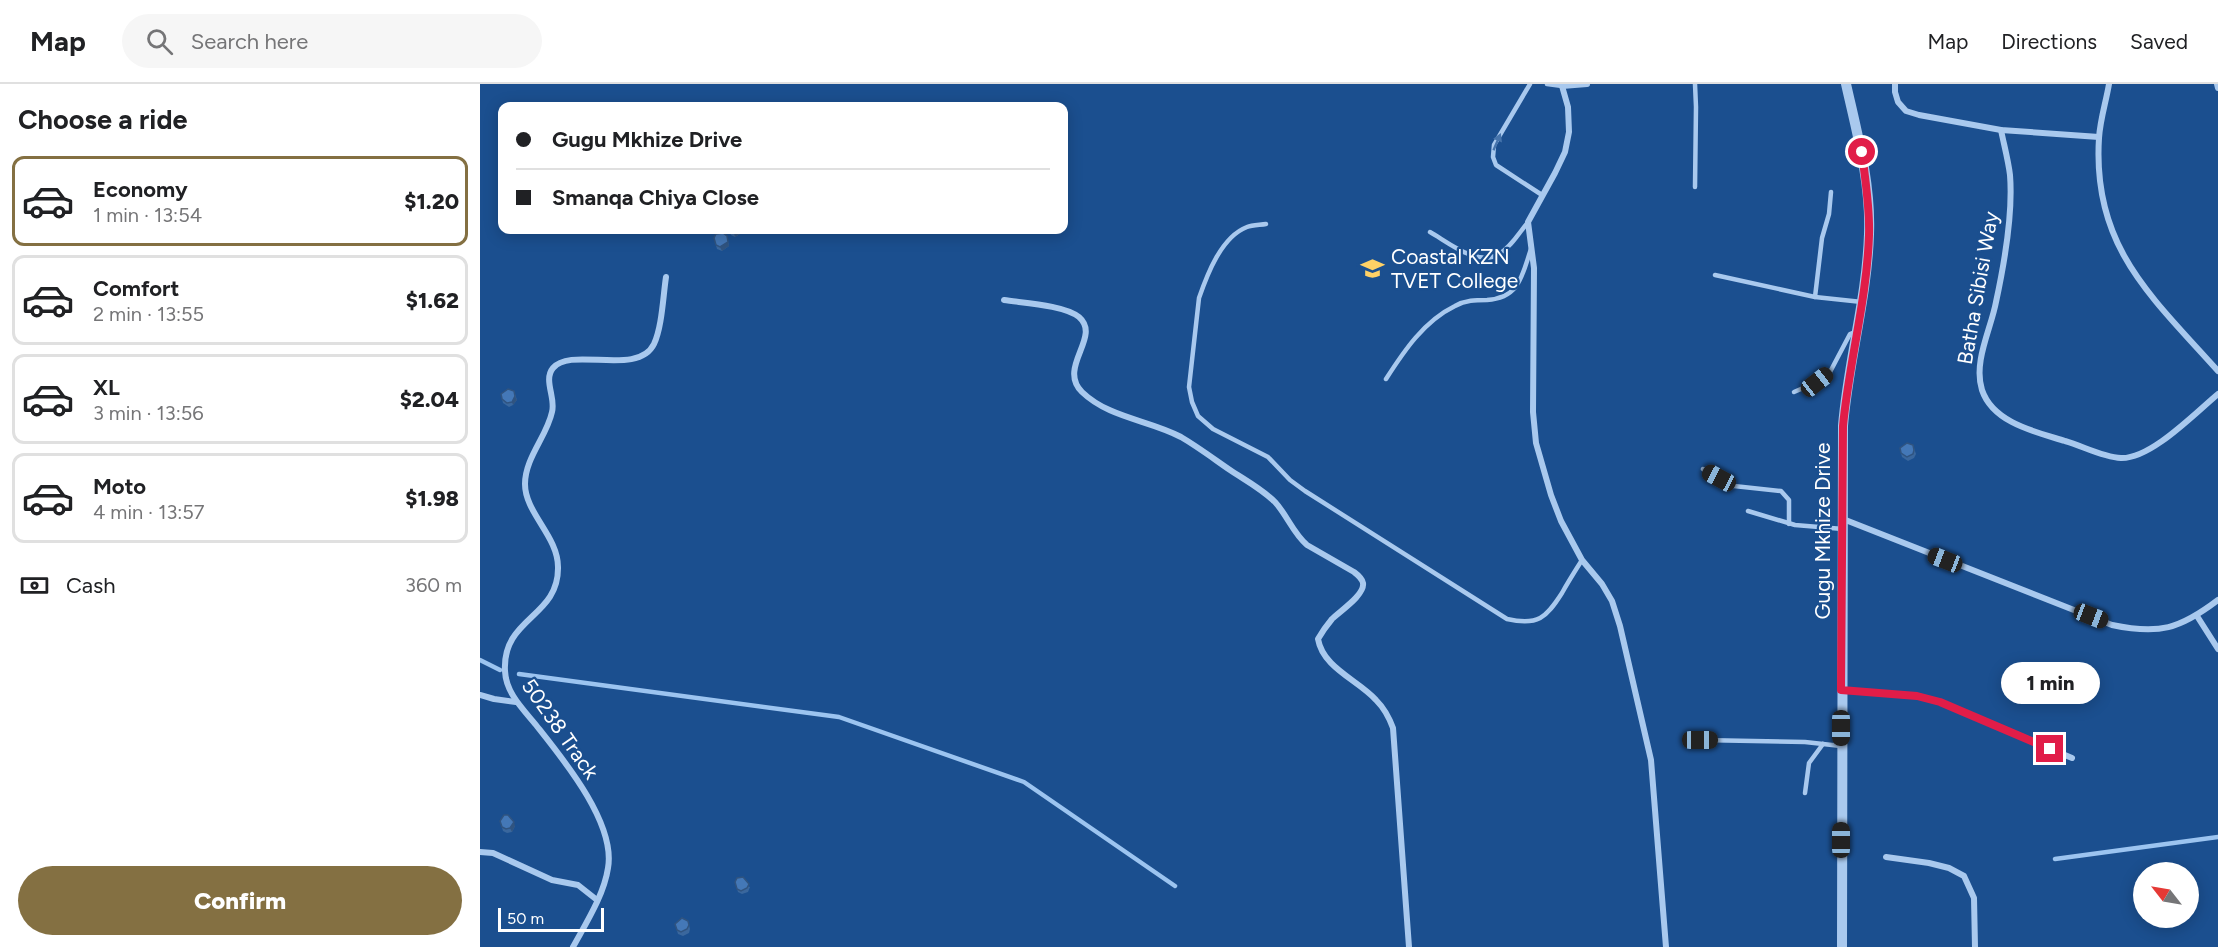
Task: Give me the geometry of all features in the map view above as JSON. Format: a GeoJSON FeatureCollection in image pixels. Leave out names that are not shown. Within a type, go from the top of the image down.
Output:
{"type":"FeatureCollection","features":[{"type":"Feature","properties":{"kind":"street"},"geometry":{"type":"LineString","coordinates":[[1587,84],[1562,86],[1568,107],[1569,132],[1565,152],[1556,173],[1528,222],[1534,268],[1533,412],[1536,443],[1558,512],[1582,560],[1602,584],[1615,610],[1651,760],[1666,947]]}},
{"type":"Feature","properties":{"kind":"street","name":"Gugu Mkhize Drive"},"geometry":{"type":"LineString","coordinates":[[1842,947],[1843,426],[1846,390],[1862,302],[1869,232],[1862,152],[1846,84]]}},
{"type":"Feature","properties":{"kind":"street"},"geometry":{"type":"LineString","coordinates":[[1895,84],[1898,102],[1906,111],[1919,115],[2001,130],[2099,137]]}},
{"type":"Feature","properties":{"kind":"street"},"geometry":{"type":"LineString","coordinates":[[2109,84],[2099,137],[2102,193],[2120,251],[2148,292],[2218,371]]}},
{"type":"Feature","properties":{"kind":"street","name":"Batha Sibisi Way"},"geometry":{"type":"LineString","coordinates":[[2001,130],[2010,176],[2010,196],[1996,301],[1983,349],[1979,376],[1983,392],[1995,410],[2014,424],[2046,436],[2108,456],[2132,457],[2151,450],[2218,394]]}},
{"type":"Feature","properties":{"kind":"street","name":"50238 Track"},"geometry":{"type":"LineString","coordinates":[[573,947],[597,900],[608,869],[609,855],[593,804],[555,749],[516,702],[505,672],[509,643],[516,630],[546,603],[554,591],[558,578],[559,564],[555,547],[526,492],[525,481],[538,443],[552,413],[550,373],[553,367],[565,360],[626,359],[645,355],[655,342],[666,277]]}},
{"type":"Feature","properties":{"kind":"street"},"geometry":{"type":"LineString","coordinates":[[1004,300],[1050,307],[1078,317],[1085,326],[1086,337],[1073,373],[1076,386],[1084,394],[1105,408],[1180,437],[1262,491],[1281,508],[1300,540],[1361,578],[1363,583],[1358,595],[1329,623],[1318,639],[1322,654],[1375,698],[1386,712],[1394,728],[1409,947]]}},
{"type":"Feature","properties":{"kind":"street"},"geometry":{"type":"LineString","coordinates":[[1843,524],[2112,625],[2138,630],[2173,627],[2197,616],[2218,600]]}},
{"type":"Feature","properties":{"kind":"street"},"geometry":{"type":"LineString","coordinates":[[2197,616],[2218,649]]}},
{"type":"Feature","properties":{"kind":"street"},"geometry":{"type":"LineString","coordinates":[[1841,690],[1917,696],[1940,702],[2072,758]]}},
{"type":"Feature","properties":{"kind":"street"},"geometry":{"type":"LineString","coordinates":[[480,695],[516,702]]}},
{"type":"Feature","properties":{"kind":"street"},"geometry":{"type":"LineString","coordinates":[[480,852],[493,853],[552,880],[578,885],[597,900]]}},
{"type":"Feature","properties":{"kind":"street"},"geometry":{"type":"LineString","coordinates":[[1887,857],[1929,863],[1949,868],[1964,876],[1974,898],[1975,947]]}},
{"type":"Feature","properties":{"kind":"lane"},"geometry":{"type":"LineString","coordinates":[[1530,84],[1494,145],[1492,157],[1496,165],[1542,195]]}},
{"type":"Feature","properties":{"kind":"lane"},"geometry":{"type":"LineString","coordinates":[[1547,84],[1562,86]]}},
{"type":"Feature","properties":{"kind":"lane"},"geometry":{"type":"LineString","coordinates":[[1695,84],[1695,187]]}},
{"type":"Feature","properties":{"kind":"lane"},"geometry":{"type":"LineString","coordinates":[[1815,297],[1822,238],[1829,214],[1831,192]]}},
{"type":"Feature","properties":{"kind":"lane"},"geometry":{"type":"LineString","coordinates":[[1430,232],[1473,256],[1487,258],[1498,255],[1508,247],[1528,222]]}},
{"type":"Feature","properties":{"kind":"lane"},"geometry":{"type":"LineString","coordinates":[[1266,224],[1247,227],[1236,234],[1223,248],[1199,298],[1189,387],[1191,402],[1198,416],[1213,429],[1269,457],[1290,480],[1305,491],[1507,619],[1522,622],[1538,620],[1550,612],[1582,560]]}},
{"type":"Feature","properties":{"kind":"lane"},"geometry":{"type":"LineString","coordinates":[[1386,379],[1408,346],[1434,319],[1454,306],[1471,300],[1499,299],[1513,291],[1522,278],[1532,246]]}},
{"type":"Feature","properties":{"kind":"lane"},"geometry":{"type":"LineString","coordinates":[[1715,275],[1815,297],[1862,302]]}},
{"type":"Feature","properties":{"kind":"lane"},"geometry":{"type":"LineString","coordinates":[[1794,392],[1817,382],[1830,372],[1850,334],[1857,331]]}},
{"type":"Feature","properties":{"kind":"lane"},"geometry":{"type":"LineString","coordinates":[[1703,470],[1734,486],[1781,491],[1789,500],[1789,524]]}},
{"type":"Feature","properties":{"kind":"lane"},"geometry":{"type":"LineString","coordinates":[[1748,512],[1789,524],[1843,524]]}},
{"type":"Feature","properties":{"kind":"lane"},"geometry":{"type":"LineString","coordinates":[[1700,740],[1770,741],[1841,746]]}},
{"type":"Feature","properties":{"kind":"lane"},"geometry":{"type":"LineString","coordinates":[[1805,793],[1809,763],[1823,744]]}},
{"type":"Feature","properties":{"kind":"building"},"geometry":{"type":"Polygon","coordinates":[[[716,234],[724,234],[728,242],[720,247],[716,245],[714,238],[716,234]]]}},
{"type":"Feature","properties":{"kind":"building"},"geometry":{"type":"Polygon","coordinates":[[[508,389],[514,391],[515,396],[512,402],[507,403],[502,399],[501,394],[508,389]]]}},
{"type":"Feature","properties":{"kind":"building"},"geometry":{"type":"Polygon","coordinates":[[[1907,443],[1913,445],[1914,450],[1913,454],[1907,457],[1901,453],[1900,448],[1907,443]]]}},
{"type":"Feature","properties":{"kind":"building"},"geometry":{"type":"Polygon","coordinates":[[[504,815],[508,815],[514,822],[510,828],[502,827],[500,821],[504,815]]]}},
{"type":"Feature","properties":{"kind":"building"},"geometry":{"type":"Polygon","coordinates":[[[743,877],[749,884],[741,891],[737,889],[735,882],[737,878],[743,877]]]}},
{"type":"Feature","properties":{"kind":"building"},"geometry":{"type":"Polygon","coordinates":[[[682,918],[688,921],[689,925],[681,932],[677,930],[675,924],[682,918]]]}},
{"type":"Feature","properties":{"kind":"waterway"},"geometry":{"type":"LineString","coordinates":[[480,660],[500,670]]}},
{"type":"Feature","properties":{"kind":"waterway"},"geometry":{"type":"LineString","coordinates":[[519,674],[839,717],[1024,782],[1175,886]]}},
{"type":"Feature","properties":{"kind":"waterway"},"geometry":{"type":"LineString","coordinates":[[2055,859],[2218,837]]}},
{"type":"Feature","properties":{"kind":"place","name":"Coastal KZN TVET College"},"geometry":{"type":"Point","coordinates":[1373,269]}},
{"type":"Feature","properties":{"kind":"route"},"geometry":{"type":"LineString","coordinates":[[1862,152],[1869,232],[1867,266],[1846,390],[1843,426],[1841,690],[1917,696],[1940,702],[2050,749]]}}]}
